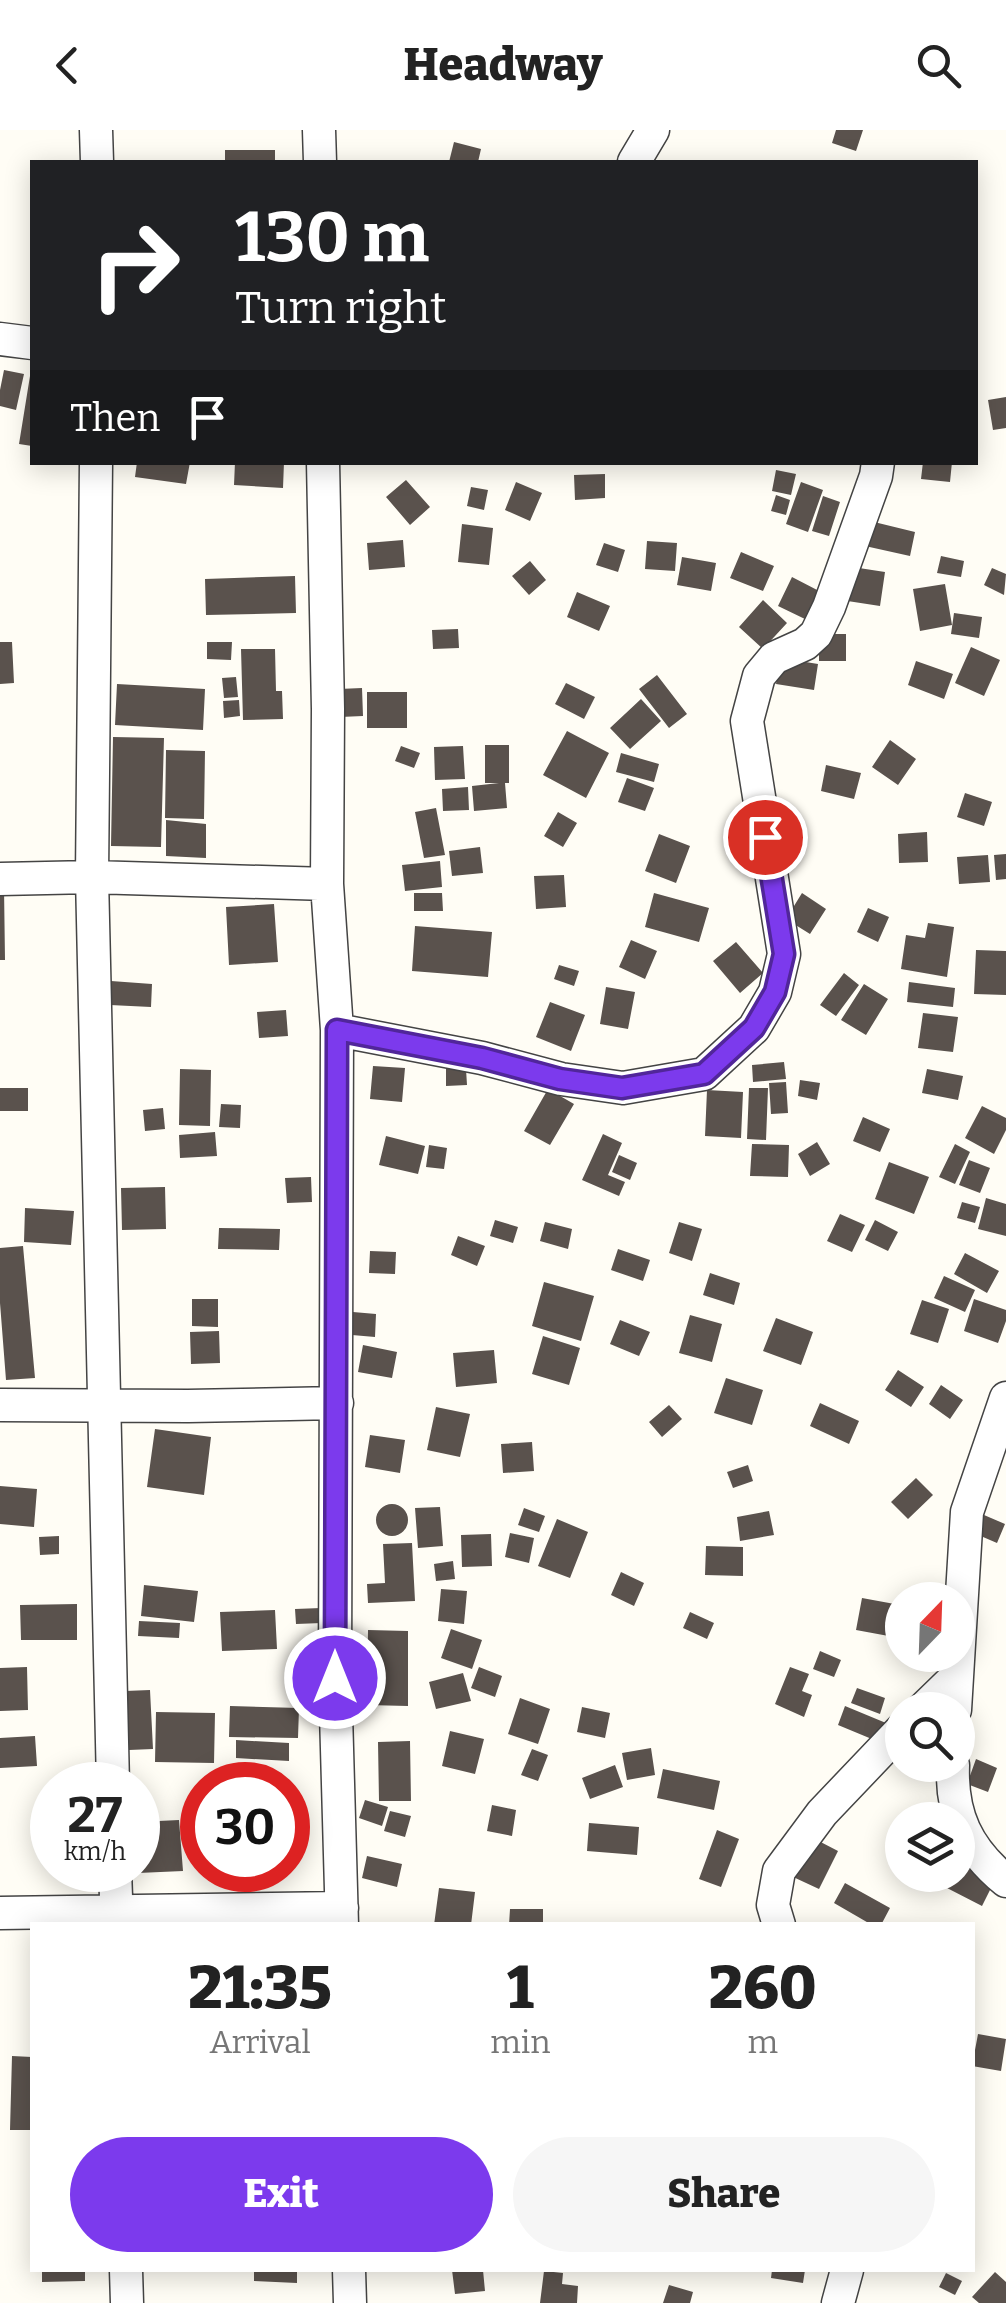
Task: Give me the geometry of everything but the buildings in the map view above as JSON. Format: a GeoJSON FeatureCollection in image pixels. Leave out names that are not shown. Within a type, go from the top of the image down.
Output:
{"type":"FeatureCollection","features":[{"type":"Feature","properties":{"kind":"street"},"geometry":{"type":"LineString","coordinates":[[96,130],[96,160]]}},
{"type":"Feature","properties":{"kind":"street"},"geometry":{"type":"LineString","coordinates":[[319,130],[320,160]]}},
{"type":"Feature","properties":{"kind":"street"},"geometry":{"type":"LineString","coordinates":[[635,160],[653,130]]}},
{"type":"Feature","properties":{"kind":"street"},"geometry":{"type":"LineString","coordinates":[[0,338],[30,343]]}},
{"type":"Feature","properties":{"kind":"street"},"geometry":{"type":"LineString","coordinates":[[96,465],[92,877],[112,1762]]}},
{"type":"Feature","properties":{"kind":"street"},"geometry":{"type":"LineString","coordinates":[[0,1913],[116,1918],[342,1916],[335,1678],[337,1030],[327,884],[323,465]]}},
{"type":"Feature","properties":{"kind":"street"},"geometry":{"type":"LineString","coordinates":[[337,1030],[482,1058],[560,1079],[622,1088],[704,1074],[754,1028],[775,992],[784,954],[747,721],[759,676],[774,658],[805,644],[816,634],[836,588],[878,465]]}},
{"type":"Feature","properties":{"kind":"street"},"geometry":{"type":"LineString","coordinates":[[0,879],[92,877],[327,884]]}},
{"type":"Feature","properties":{"kind":"street"},"geometry":{"type":"LineString","coordinates":[[957,1692],[967,1512],[1006,1398]]}},
{"type":"Feature","properties":{"kind":"street"},"geometry":{"type":"LineString","coordinates":[[0,1406],[337,1402]]}},
{"type":"Feature","properties":{"kind":"street"},"geometry":{"type":"LineString","coordinates":[[941,1692],[957,1676]]}},
{"type":"Feature","properties":{"kind":"street"},"geometry":{"type":"LineString","coordinates":[[779,1922],[773,1904],[779,1871],[822,1813],[885,1747]]}},
{"type":"Feature","properties":{"kind":"street"},"geometry":{"type":"LineString","coordinates":[[952,1782],[960,1827],[989,1867],[1006,1880]]}},
{"type":"Feature","properties":{"kind":"street"},"geometry":{"type":"LineString","coordinates":[[115,1892],[116,1918]]}},
{"type":"Feature","properties":{"kind":"street"},"geometry":{"type":"LineString","coordinates":[[126,2272],[126,2303]]}},
{"type":"Feature","properties":{"kind":"street"},"geometry":{"type":"LineString","coordinates":[[349,2272],[350,2303]]}},
{"type":"Feature","properties":{"kind":"street"},"geometry":{"type":"LineString","coordinates":[[838,2303],[846,2272]]}},
{"type":"Feature","properties":{"kind":"route"},"geometry":{"type":"LineString","coordinates":[[335,1678],[337,1030],[482,1058],[560,1079],[622,1088],[704,1074],[754,1028],[775,992],[784,954],[765,837]]}}]}
